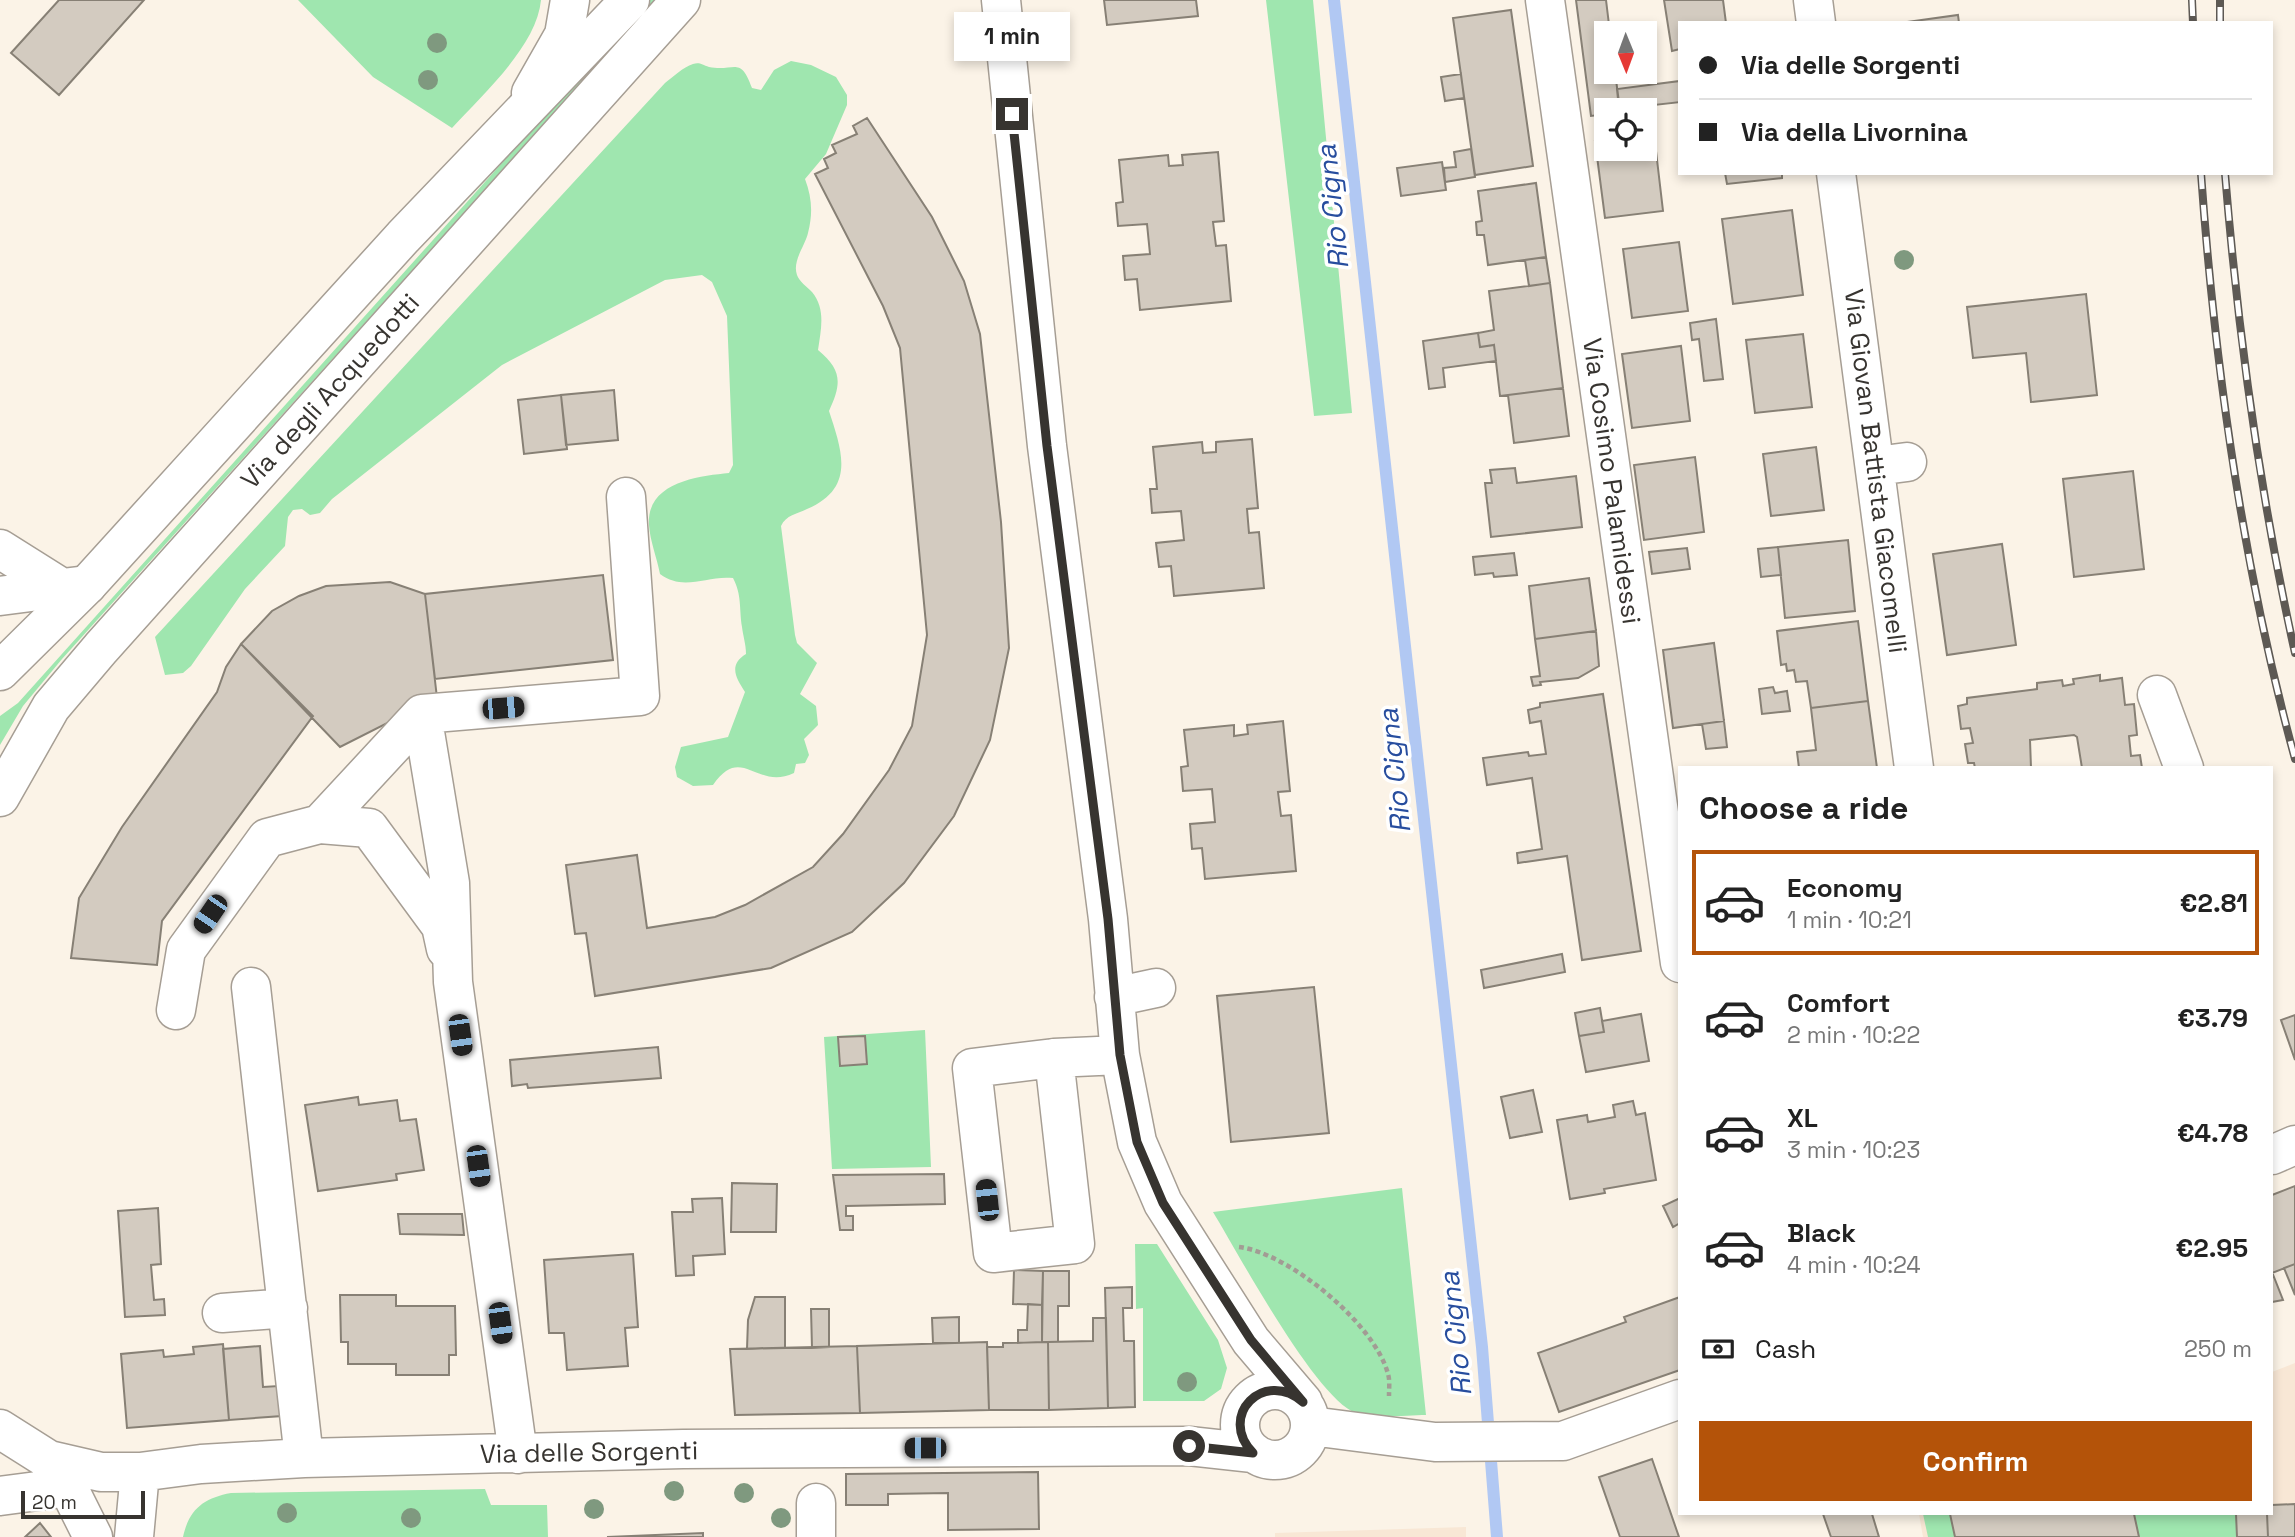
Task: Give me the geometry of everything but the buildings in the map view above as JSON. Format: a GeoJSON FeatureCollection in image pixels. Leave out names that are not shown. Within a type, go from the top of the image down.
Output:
{"type":"FeatureCollection","features":[{"type":"Feature","properties":{"kind":"street"},"geometry":{"type":"LineString","coordinates":[[517,117],[564,36],[570,0]]}},
{"type":"Feature","properties":{"kind":"street","name":"Via degli Acquedotti"},"geometry":{"type":"LineString","coordinates":[[0,671],[74,587],[630,0]]}},
{"type":"Feature","properties":{"kind":"street","name":"Via degli Acquedotti"},"geometry":{"type":"LineString","coordinates":[[0,797],[51,707],[100,648],[681,0]]}},
{"type":"Feature","properties":{"kind":"street"},"geometry":{"type":"LineString","coordinates":[[1002,0],[998,115],[1047,446],[1108,919],[1120,1055],[1137,1142],[1166,1177],[1187,1240],[1251,1340],[1307,1414],[1392,1439],[1435,1442],[1539,1442],[1563,1441],[1678,1400]]}},
{"type":"Feature","properties":{"kind":"street","name":"Via Cosimo Palamidessi"},"geometry":{"type":"LineString","coordinates":[[1545,0],[1678,949]]}},
{"type":"Feature","properties":{"kind":"street"},"geometry":{"type":"LineString","coordinates":[[1813,0],[1816,21]]}},
{"type":"Feature","properties":{"kind":"street","name":"Via Giovan Battista Giacomelli"},"geometry":{"type":"LineString","coordinates":[[1836,175],[1892,464],[1914,766]]}},
{"type":"Feature","properties":{"kind":"street"},"geometry":{"type":"LineString","coordinates":[[320,824],[422,714],[640,696],[626,497]]}},
{"type":"Feature","properties":{"kind":"street"},"geometry":{"type":"LineString","coordinates":[[0,549],[74,587]]}},
{"type":"Feature","properties":{"kind":"street"},"geometry":{"type":"LineString","coordinates":[[0,596],[74,587]]}},
{"type":"Feature","properties":{"kind":"street"},"geometry":{"type":"LineString","coordinates":[[2157,695],[2182,766]]}},
{"type":"Feature","properties":{"kind":"street"},"geometry":{"type":"LineString","coordinates":[[422,714],[450,883],[453,982]]}},
{"type":"Feature","properties":{"kind":"street"},"geometry":{"type":"LineString","coordinates":[[176,1010],[186,950],[267,838],[320,824],[369,828],[441,926],[453,982],[518,1454]]}},
{"type":"Feature","properties":{"kind":"street"},"geometry":{"type":"LineString","coordinates":[[251,987],[304,1458]]}},
{"type":"Feature","properties":{"kind":"street"},"geometry":{"type":"LineString","coordinates":[[1114,998],[1156,988]]}},
{"type":"Feature","properties":{"kind":"street"},"geometry":{"type":"LineString","coordinates":[[1054,1058],[1075,1244],[993,1253],[972,1068],[1054,1058],[1120,1055]]}},
{"type":"Feature","properties":{"kind":"street"},"geometry":{"type":"LineString","coordinates":[[2273,1155],[2295,1145]]}},
{"type":"Feature","properties":{"kind":"street"},"geometry":{"type":"LineString","coordinates":[[222,1313],[288,1308]]}},
{"type":"Feature","properties":{"kind":"street"},"geometry":{"type":"LineString","coordinates":[[1251,1340],[1246,1426],[1270,1460],[1289,1458],[1304,1447],[1307,1414]]}},
{"type":"Feature","properties":{"kind":"street","name":"Via delle Sorgenti"},"geometry":{"type":"LineString","coordinates":[[0,1496],[58,1474],[140,1472],[201,1464],[304,1458],[683,1449],[1189,1446],[1246,1426],[1262,1392],[1273,1390],[1294,1395],[1307,1414]]}},
{"type":"Feature","properties":{"kind":"street","name":"Via delle Sorgenti"},"geometry":{"type":"LineString","coordinates":[[0,1429],[58,1474]]}},
{"type":"Feature","properties":{"kind":"street"},"geometry":{"type":"LineString","coordinates":[[134,1537],[140,1472]]}},
{"type":"Feature","properties":{"kind":"street"},"geometry":{"type":"LineString","coordinates":[[58,1474],[93,1537]]}},
{"type":"Feature","properties":{"kind":"path"},"geometry":{"type":"LineString","coordinates":[[1187,1240],[1260,1249],[1338,1300],[1367,1336],[1388,1373],[1392,1439]]}},
{"type":"Feature","properties":{"kind":"shaded area"},"geometry":{"type":"Polygon","coordinates":[[[2295,1363],[2295,1537],[1923,1537],[1919,1515],[2273,1515],[2273,1372],[2295,1363]]]}},
{"type":"Feature","properties":{"kind":"shaded area"},"geometry":{"type":"Polygon","coordinates":[[[1466,1527],[1466,1537],[1275,1537],[1275,1533],[1466,1527]]]}},
{"type":"Feature","properties":{"kind":"green space"},"geometry":{"type":"Polygon","coordinates":[[[298,0],[541,0],[530,35],[519,52],[452,128],[373,77],[298,0]]]}},
{"type":"Feature","properties":{"kind":"green space"},"geometry":{"type":"Polygon","coordinates":[[[648,0],[656,0],[62,659],[23,706],[0,745],[0,716],[18,703],[648,0]]]}},
{"type":"Feature","properties":{"kind":"green space"},"geometry":{"type":"Polygon","coordinates":[[[1266,0],[1313,0],[1352,413],[1314,416],[1266,0]]]}},
{"type":"Feature","properties":{"kind":"green space"},"geometry":{"type":"Polygon","coordinates":[[[791,61],[811,65],[836,77],[847,95],[847,105],[826,154],[805,179],[811,219],[796,264],[798,277],[812,292],[821,312],[818,350],[832,364],[837,377],[838,385],[829,411],[841,454],[839,479],[833,490],[823,500],[789,517],[781,526],[797,643],[817,663],[800,694],[816,706],[818,725],[804,739],[809,755],[805,763],[796,764],[794,773],[781,777],[769,777],[741,767],[733,768],[723,773],[713,785],[693,786],[677,777],[675,767],[681,747],[728,737],[745,692],[735,672],[740,658],[746,654],[746,647],[739,596],[733,578],[678,582],[660,574],[649,525],[650,511],[665,490],[690,479],[729,473],[733,465],[727,316],[712,282],[702,275],[665,280],[502,365],[332,499],[320,513],[310,515],[302,509],[293,510],[288,517],[285,546],[245,589],[191,666],[183,673],[165,675],[155,637],[665,83],[686,67],[697,63],[709,67],[740,68],[752,88],[761,90],[774,70],[791,61]]]}},
{"type":"Feature","properties":{"kind":"green space"},"geometry":{"type":"Polygon","coordinates":[[[925,1030],[931,1167],[832,1169],[824,1037],[925,1030]]]}},
{"type":"Feature","properties":{"kind":"green space"},"geometry":{"type":"Polygon","coordinates":[[[1402,1188],[1426,1415],[1363,1415],[1339,1402],[1300,1354],[1213,1212],[1402,1188]]]}},
{"type":"Feature","properties":{"kind":"green space"},"geometry":{"type":"Polygon","coordinates":[[[1135,1244],[1157,1244],[1218,1340],[1227,1368],[1221,1389],[1204,1401],[1143,1401],[1143,1308],[1136,1309],[1135,1244]]]}},
{"type":"Feature","properties":{"kind":"green space"},"geometry":{"type":"Polygon","coordinates":[[[485,1489],[491,1505],[547,1505],[548,1537],[183,1537],[189,1519],[199,1506],[213,1498],[231,1493],[485,1489]]]}},
{"type":"Feature","properties":{"kind":"green space"},"geometry":{"type":"Polygon","coordinates":[[[1923,1515],[2266,1515],[2267,1537],[1928,1537],[1923,1515]]]}},
{"type":"Feature","properties":{"kind":"waterway","name":"Rio Cigna"},"geometry":{"type":"LineString","coordinates":[[1334,0],[1482,1347],[1497,1537]]}},
{"type":"Feature","properties":{"kind":"railway"},"geometry":{"type":"LineString","coordinates":[[2192,0],[2193,21]]}},
{"type":"Feature","properties":{"kind":"railway"},"geometry":{"type":"LineString","coordinates":[[2220,0],[2220,21]]}},
{"type":"Feature","properties":{"kind":"railway"},"geometry":{"type":"LineString","coordinates":[[2201,175],[2214,321],[2234,468],[2260,615],[2295,759]]}},
{"type":"Feature","properties":{"kind":"railway"},"geometry":{"type":"LineString","coordinates":[[2225,175],[2236,294],[2252,414],[2271,534],[2295,653]]}},
{"type":"Feature","properties":{"kind":"route"},"geometry":{"type":"LineString","coordinates":[[1012,114],[1047,446],[1108,919],[1120,1055],[1137,1142],[1163,1203],[1251,1340],[1303,1402],[1284,1391],[1273,1390],[1262,1392],[1245,1405],[1240,1429],[1242,1438],[1253,1453],[1189,1446]]}}]}
